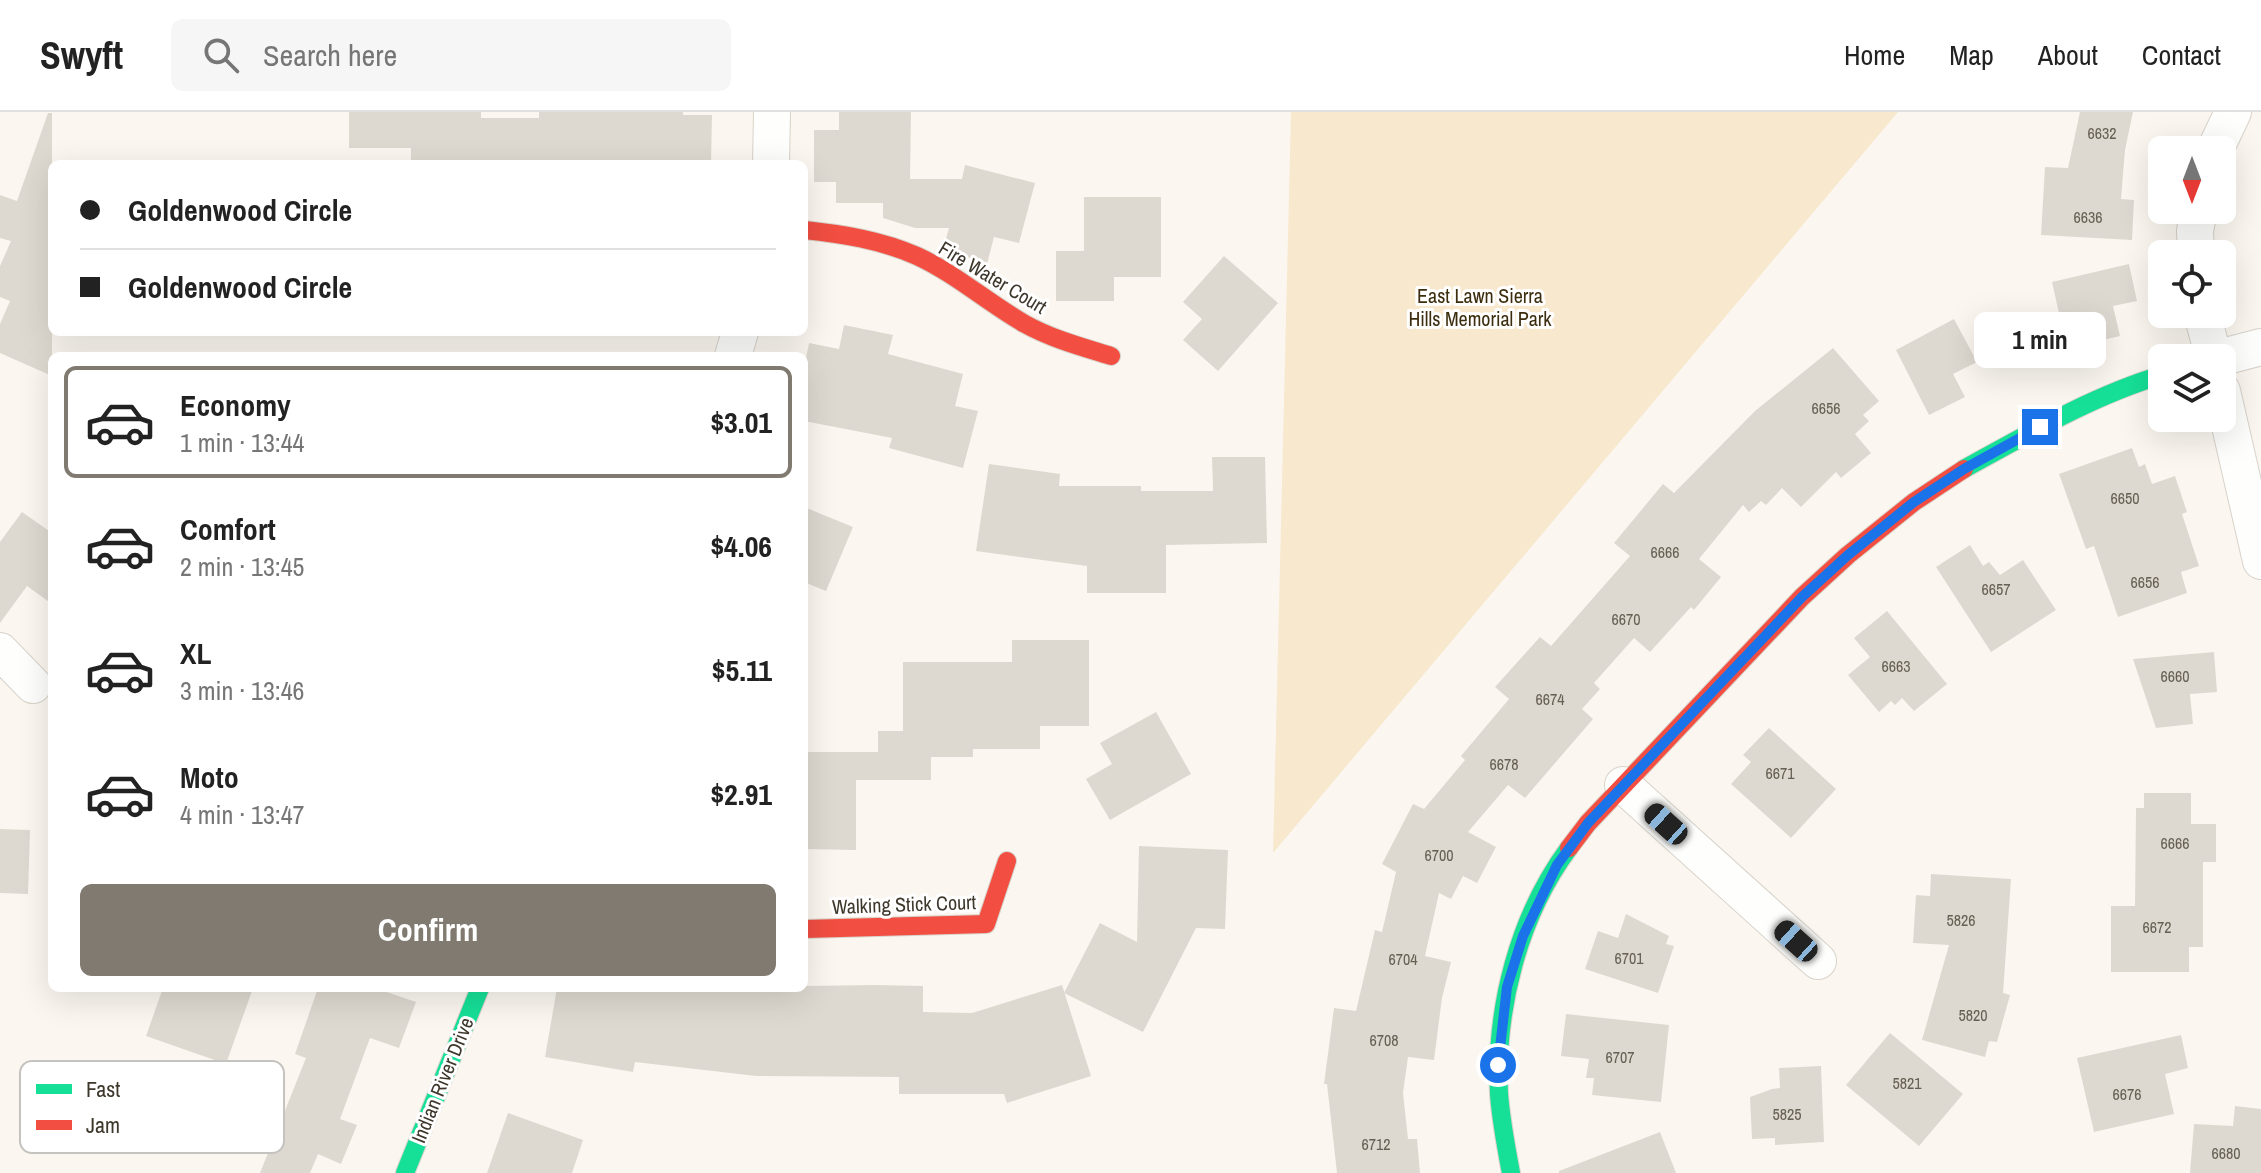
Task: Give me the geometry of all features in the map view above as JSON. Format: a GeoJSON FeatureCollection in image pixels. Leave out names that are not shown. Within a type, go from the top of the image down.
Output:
{"type":"FeatureCollection","features":[{"type":"Feature","properties":{"kind":"street"},"geometry":{"type":"LineString","coordinates":[[771,160],[772,112]]}},
{"type":"Feature","properties":{"kind":"street"},"geometry":{"type":"LineString","coordinates":[[2222,136],[2233,112]]}},
{"type":"Feature","properties":{"kind":"street","name":"Fire Water Court"},"geometry":{"type":"LineString","coordinates":[[808,230],[846,234],[900,249],[951,274],[1017,319],[1062,342],[1111,356]]}},
{"type":"Feature","properties":{"kind":"street"},"geometry":{"type":"LineString","coordinates":[[2236,353],[2261,347]]}},
{"type":"Feature","properties":{"kind":"street"},"geometry":{"type":"LineString","coordinates":[[1511,1173],[1501,1118],[1498,1065],[1507,987],[1523,936],[1557,865],[1588,823],[1802,597],[1914,502],[1964,469],[2040,427],[2148,379]]}},
{"type":"Feature","properties":{"kind":"street"},"geometry":{"type":"LineString","coordinates":[[2231,432],[2261,561]]}},
{"type":"Feature","properties":{"kind":"street"},"geometry":{"type":"LineString","coordinates":[[0,651],[33,685]]}},
{"type":"Feature","properties":{"kind":"street"},"geometry":{"type":"LineString","coordinates":[[1623,785],[1818,961]]}},
{"type":"Feature","properties":{"kind":"street","name":"Walking Stick Court"},"geometry":{"type":"LineString","coordinates":[[808,929],[986,924],[1007,861]]}},
{"type":"Feature","properties":{"kind":"street","name":"Indian River Drive"},"geometry":{"type":"LineString","coordinates":[[405,1173],[478,992]]}},
{"type":"Feature","properties":{"kind":"green space","name":"East Lawn Sierra Hills Memorial Park"},"geometry":{"type":"Polygon","coordinates":[[[1291,112],[1898,112],[1273,853],[1291,112]]]}},
{"type":"Feature","properties":{"kind":"building"},"geometry":{"type":"Polygon","coordinates":[[[349,112],[481,112],[481,118],[539,118],[539,112],[683,112],[683,115],[712,115],[711,160],[411,160],[411,148],[349,148],[349,112]]]}},
{"type":"Feature","properties":{"kind":"building"},"geometry":{"type":"Polygon","coordinates":[[[839,112],[911,112],[910,179],[962,179],[965,165],[1035,183],[1019,243],[994,237],[987,264],[976,262],[945,242],[949,228],[915,228],[883,218],[883,203],[836,203],[836,182],[814,182],[814,130],[839,130],[839,112]]]}},
{"type":"Feature","properties":{"kind":"building"},"geometry":{"type":"Polygon","coordinates":[[[2080,112],[2133,112],[2125,150],[2121,199],[2134,200],[2132,240],[2041,235],[2045,167],[2068,168],[2080,112]]]}},
{"type":"Feature","properties":{"kind":"building"},"geometry":{"type":"Polygon","coordinates":[[[48,113],[52,113],[52,160],[48,160],[48,336],[52,336],[52,352],[48,352],[48,374],[0,353],[0,324],[10,301],[0,297],[0,266],[11,241],[0,238],[0,195],[17,201],[48,113]]]}},
{"type":"Feature","properties":{"kind":"building"},"geometry":{"type":"Polygon","coordinates":[[[1084,197],[1161,197],[1161,277],[1114,277],[1114,301],[1056,301],[1056,251],[1084,251],[1084,197]]]}},
{"type":"Feature","properties":{"kind":"building"},"geometry":{"type":"Polygon","coordinates":[[[1224,256],[1278,303],[1218,371],[1183,340],[1202,319],[1183,302],[1224,256]]]}},
{"type":"Feature","properties":{"kind":"building"},"geometry":{"type":"Polygon","coordinates":[[[2129,264],[2137,301],[2113,306],[2120,336],[2073,347],[2069,329],[2063,331],[2052,282],[2129,264]]]}},
{"type":"Feature","properties":{"kind":"building"},"geometry":{"type":"Polygon","coordinates":[[[1954,319],[1977,362],[1953,374],[1965,397],[1929,415],[1896,350],[1954,319]]]}},
{"type":"Feature","properties":{"kind":"building"},"geometry":{"type":"Polygon","coordinates":[[[844,325],[893,335],[888,354],[963,374],[955,406],[978,411],[963,468],[889,448],[892,438],[808,422],[809,343],[839,349],[844,325]]]}},
{"type":"Feature","properties":{"kind":"building"},"geometry":{"type":"Polygon","coordinates":[[[1833,348],[1879,401],[1863,415],[1869,421],[1855,434],[1871,453],[1841,478],[1836,472],[1801,507],[1782,488],[1766,505],[1761,501],[1749,512],[1743,505],[1699,559],[1721,577],[1694,610],[1691,607],[1650,652],[1634,638],[1594,683],[1600,689],[1582,709],[1593,719],[1525,798],[1508,785],[1468,832],[1496,847],[1477,883],[1463,876],[1451,899],[1439,893],[1425,956],[1451,962],[1442,998],[1434,1060],[1408,1057],[1403,1093],[1408,1139],[1417,1139],[1420,1173],[1337,1173],[1327,1084],[1324,1084],[1334,1008],[1356,1011],[1375,930],[1382,932],[1396,872],[1382,864],[1413,804],[1424,809],[1465,760],[1461,756],[1509,699],[1495,687],[1540,637],[1551,646],[1630,556],[1614,543],[1663,484],[1674,493],[1755,411],[1833,348]]]}},
{"type":"Feature","properties":{"kind":"building"},"geometry":{"type":"Polygon","coordinates":[[[2132,448],[2139,467],[2145,464],[2152,484],[2175,476],[2187,512],[2182,514],[2199,566],[2181,572],[2187,593],[2118,617],[2094,546],[2086,549],[2059,474],[2132,448]]]}},
{"type":"Feature","properties":{"kind":"building"},"geometry":{"type":"Polygon","coordinates":[[[1212,457],[1265,457],[1267,543],[1166,545],[1166,593],[1087,593],[1087,566],[976,551],[989,464],[1060,474],[1059,486],[1141,486],[1141,491],[1213,491],[1212,457]]]}},
{"type":"Feature","properties":{"kind":"building"},"geometry":{"type":"Polygon","coordinates":[[[808,509],[853,527],[826,591],[808,584],[808,509]]]}},
{"type":"Feature","properties":{"kind":"building"},"geometry":{"type":"Polygon","coordinates":[[[22,512],[48,530],[48,601],[27,586],[0,623],[0,542],[22,512]]]}},
{"type":"Feature","properties":{"kind":"building"},"geometry":{"type":"Polygon","coordinates":[[[1970,545],[1983,566],[1989,562],[2000,575],[2023,560],[2056,610],[1991,652],[1936,567],[1970,545]]]}},
{"type":"Feature","properties":{"kind":"building"},"geometry":{"type":"Polygon","coordinates":[[[1887,611],[1947,684],[1914,711],[1902,698],[1895,705],[1891,701],[1879,712],[1848,675],[1870,657],[1854,638],[1887,611]]]}},
{"type":"Feature","properties":{"kind":"building"},"geometry":{"type":"Polygon","coordinates":[[[1012,640],[1089,640],[1089,726],[1040,726],[1040,749],[973,749],[973,757],[931,757],[931,780],[856,780],[856,850],[808,849],[808,752],[878,752],[878,731],[903,731],[903,662],[1012,662],[1012,640]]]}},
{"type":"Feature","properties":{"kind":"building"},"geometry":{"type":"Polygon","coordinates":[[[2214,652],[2217,692],[2190,694],[2193,724],[2156,728],[2133,659],[2214,652]]]}},
{"type":"Feature","properties":{"kind":"building"},"geometry":{"type":"Polygon","coordinates":[[[1156,712],[1191,774],[1110,820],[1086,779],[1112,764],[1100,743],[1156,712]]]}},
{"type":"Feature","properties":{"kind":"building"},"geometry":{"type":"Polygon","coordinates":[[[1769,728],[1836,789],[1791,838],[1731,784],[1751,762],[1743,755],[1769,728]]]}},
{"type":"Feature","properties":{"kind":"building"},"geometry":{"type":"Polygon","coordinates":[[[2144,793],[2191,793],[2191,824],[2216,824],[2216,862],[2203,862],[2203,947],[2189,947],[2189,972],[2111,972],[2111,906],[2135,906],[2136,808],[2144,808],[2144,793]]]}},
{"type":"Feature","properties":{"kind":"building"},"geometry":{"type":"Polygon","coordinates":[[[0,829],[30,830],[28,894],[0,893],[0,829]]]}},
{"type":"Feature","properties":{"kind":"building"},"geometry":{"type":"Polygon","coordinates":[[[1139,846],[1228,850],[1225,929],[1196,928],[1143,1032],[1064,993],[1100,923],[1137,942],[1139,846]]]}},
{"type":"Feature","properties":{"kind":"building"},"geometry":{"type":"Polygon","coordinates":[[[1931,874],[2011,879],[2003,993],[2010,995],[1997,1042],[1989,1041],[1985,1057],[1922,1040],[1949,945],[1913,943],[1916,895],[1930,896],[1931,874]]]}},
{"type":"Feature","properties":{"kind":"building"},"geometry":{"type":"Polygon","coordinates":[[[1626,914],[1669,936],[1666,944],[1674,946],[1658,993],[1585,969],[1598,931],[1618,938],[1626,914]]]}},
{"type":"Feature","properties":{"kind":"building"},"geometry":{"type":"Polygon","coordinates":[[[1062,985],[1091,1076],[1007,1103],[1004,1094],[899,1094],[899,1077],[756,1076],[635,1062],[633,1072],[545,1057],[556,992],[808,992],[808,986],[923,986],[923,1012],[972,1013],[1062,985]]]}},
{"type":"Feature","properties":{"kind":"building"},"geometry":{"type":"Polygon","coordinates":[[[162,992],[252,992],[227,1061],[217,1061],[146,1036],[162,992]]]}},
{"type":"Feature","properties":{"kind":"building"},"geometry":{"type":"Polygon","coordinates":[[[317,992],[387,992],[416,1002],[399,1048],[370,1038],[340,1119],[357,1125],[341,1164],[318,1154],[310,1173],[260,1173],[268,1153],[284,1153],[284,1113],[306,1058],[295,1054],[317,992]]]}},
{"type":"Feature","properties":{"kind":"building"},"geometry":{"type":"Polygon","coordinates":[[[1566,1014],[1669,1025],[1661,1102],[1592,1095],[1594,1078],[1586,1078],[1589,1059],[1561,1056],[1566,1014]]]}},
{"type":"Feature","properties":{"kind":"building"},"geometry":{"type":"Polygon","coordinates":[[[1890,1033],[1963,1094],[1919,1146],[1846,1085],[1890,1033]]]}},
{"type":"Feature","properties":{"kind":"building"},"geometry":{"type":"Polygon","coordinates":[[[2181,1035],[2188,1068],[2165,1074],[2174,1114],[2094,1132],[2077,1058],[2181,1035]]]}},
{"type":"Feature","properties":{"kind":"building"},"geometry":{"type":"Polygon","coordinates":[[[1821,1066],[1824,1142],[1775,1145],[1775,1138],[1752,1139],[1750,1097],[1780,1088],[1779,1068],[1821,1066]]]}},
{"type":"Feature","properties":{"kind":"building"},"geometry":{"type":"Polygon","coordinates":[[[2235,1106],[2261,1109],[2261,1173],[2190,1173],[2194,1124],[2233,1126],[2235,1106]]]}},
{"type":"Feature","properties":{"kind":"building"},"geometry":{"type":"Polygon","coordinates":[[[508,1113],[583,1140],[572,1173],[487,1173],[508,1113]]]}},
{"type":"Feature","properties":{"kind":"building"},"geometry":{"type":"Polygon","coordinates":[[[1660,1132],[1676,1173],[1559,1173],[1559,1171],[1660,1132]]]}},
{"type":"Feature","properties":{"kind":"traffic: fast"},"geometry":{"type":"LineString","coordinates":[[1964,469],[2086,405],[2148,379]]}},
{"type":"Feature","properties":{"kind":"traffic: fast"},"geometry":{"type":"LineString","coordinates":[[1511,1173],[1499,1094],[1501,1029],[1506,997],[1523,934],[1551,875],[1569,848]]}},
{"type":"Feature","properties":{"kind":"traffic: fast"},"geometry":{"type":"LineString","coordinates":[[405,1173],[478,992]]}},
{"type":"Feature","properties":{"kind":"traffic: jam"},"geometry":{"type":"LineString","coordinates":[[808,231],[861,238],[917,256],[1035,329],[1111,356]]}},
{"type":"Feature","properties":{"kind":"traffic: jam"},"geometry":{"type":"LineString","coordinates":[[1569,848],[1588,823],[1802,597],[1914,502],[1964,469]]}},
{"type":"Feature","properties":{"kind":"traffic: jam"},"geometry":{"type":"LineString","coordinates":[[808,929],[986,924],[1007,861]]}},
{"type":"Feature","properties":{"kind":"route"},"geometry":{"type":"LineString","coordinates":[[1498,1065],[1507,987],[1523,936],[1557,865],[1588,823],[1802,597],[1848,555],[1914,502],[1964,469],[2040,427]]}}]}
